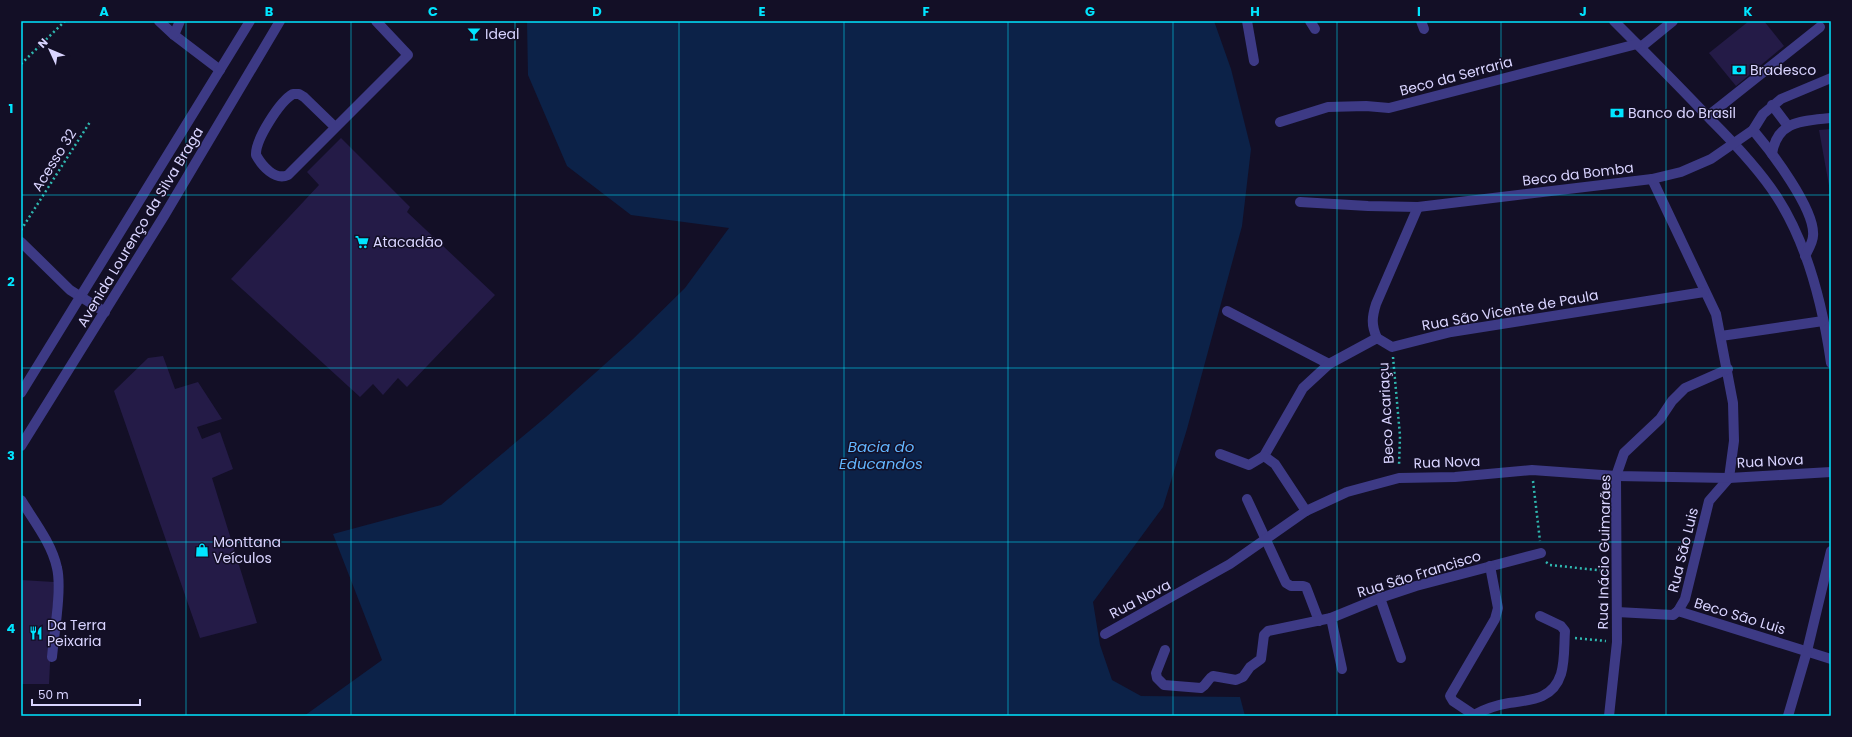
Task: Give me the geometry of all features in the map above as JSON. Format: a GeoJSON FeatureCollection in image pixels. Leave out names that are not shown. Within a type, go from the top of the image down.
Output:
{"type":"FeatureCollection","features":[{"type":"Feature","properties":{"kind":"street"},"geometry":{"type":"LineString","coordinates":[[159,21],[174,36],[220,70]]}},
{"type":"Feature","properties":{"kind":"street"},"geometry":{"type":"LineString","coordinates":[[174,36],[180,21]]}},
{"type":"Feature","properties":{"kind":"street","name":"Avenida Lourenço da Silva Braga"},"geometry":{"type":"LineString","coordinates":[[21,393],[81,298],[250,21]]}},
{"type":"Feature","properties":{"kind":"street","name":"Avenida Lourenço da Silva Braga"},"geometry":{"type":"LineString","coordinates":[[21,446],[164,216],[280,21]]}},
{"type":"Feature","properties":{"kind":"street"},"geometry":{"type":"LineString","coordinates":[[335,127],[304,98],[299,94],[294,94],[285,100],[258,141],[256,154],[274,175],[283,177],[288,175],[408,55],[376,21]]}},
{"type":"Feature","properties":{"kind":"street"},"geometry":{"type":"LineString","coordinates":[[1247,21],[1254,61]]}},
{"type":"Feature","properties":{"kind":"street"},"geometry":{"type":"LineString","coordinates":[[1614,21],[1734,144],[1757,169],[1777,197],[1793,225],[1805,256],[1823,321],[1831,357]]}},
{"type":"Feature","properties":{"kind":"street"},"geometry":{"type":"LineString","coordinates":[[1639,45],[1673,21]]}},
{"type":"Feature","properties":{"kind":"street"},"geometry":{"type":"LineString","coordinates":[[1708,116],[1820,27]]}},
{"type":"Feature","properties":{"kind":"street","name":"Beco da Serraria"},"geometry":{"type":"LineString","coordinates":[[1280,122],[1328,107],[1366,106],[1389,108],[1639,45]]}},
{"type":"Feature","properties":{"kind":"street"},"geometry":{"type":"LineString","coordinates":[[1805,256],[1813,236],[1812,225],[1804,204],[1772,154],[1754,130],[1759,118],[1772,105],[1789,94],[1831,78]]}},
{"type":"Feature","properties":{"kind":"street"},"geometry":{"type":"LineString","coordinates":[[1772,105],[1788,126]]}},
{"type":"Feature","properties":{"kind":"street"},"geometry":{"type":"LineString","coordinates":[[1772,154],[1776,138],[1788,126],[1799,122],[1831,118]]}},
{"type":"Feature","properties":{"kind":"street","name":"Beco da Bomba"},"geometry":{"type":"LineString","coordinates":[[1300,202],[1418,207],[1652,179],[1681,172],[1710,159],[1754,130]]}},
{"type":"Feature","properties":{"kind":"street"},"geometry":{"type":"LineString","coordinates":[[1652,179],[1704,292],[1716,314],[1728,369],[1733,403],[1734,441],[1729,478]]}},
{"type":"Feature","properties":{"kind":"street"},"geometry":{"type":"LineString","coordinates":[[1392,347],[1377,338],[1372,328],[1372,316],[1418,207]]}},
{"type":"Feature","properties":{"kind":"street"},"geometry":{"type":"LineString","coordinates":[[21,242],[54,276],[81,298],[104,312]]}},
{"type":"Feature","properties":{"kind":"street","name":"Rua São Vicente de Paula"},"geometry":{"type":"LineString","coordinates":[[1392,347],[1451,332],[1704,292]]}},
{"type":"Feature","properties":{"kind":"street"},"geometry":{"type":"LineString","coordinates":[[1226,311],[1329,364]]}},
{"type":"Feature","properties":{"kind":"street"},"geometry":{"type":"LineString","coordinates":[[1721,336],[1823,321]]}},
{"type":"Feature","properties":{"kind":"street"},"geometry":{"type":"LineString","coordinates":[[1220,454],[1249,466],[1264,456],[1303,388],[1329,364],[1377,338]]}},
{"type":"Feature","properties":{"kind":"street","name":"Rua Inácio Guimarães"},"geometry":{"type":"LineString","coordinates":[[1609,716],[1616,653],[1616,476],[1624,453],[1660,419],[1672,401],[1685,388],[1728,369]]}},
{"type":"Feature","properties":{"kind":"street"},"geometry":{"type":"LineString","coordinates":[[1264,456],[1275,464],[1306,511]]}},
{"type":"Feature","properties":{"kind":"street","name":"Rua Nova"},"geometry":{"type":"LineString","coordinates":[[1104,634],[1191,587],[1267,539],[1306,511],[1347,492],[1399,478],[1455,477],[1532,470],[1616,476],[1729,478],[1831,472]]}},
{"type":"Feature","properties":{"kind":"street","name":"Rua São Luis"},"geometry":{"type":"LineString","coordinates":[[1678,611],[1685,600],[1710,501],[1729,478]]}},
{"type":"Feature","properties":{"kind":"street"},"geometry":{"type":"LineString","coordinates":[[1247,499],[1288,585],[1303,586],[1308,589],[1319,621]]}},
{"type":"Feature","properties":{"kind":"street"},"geometry":{"type":"LineString","coordinates":[[21,500],[47,543],[58,569],[52,657]]}},
{"type":"Feature","properties":{"kind":"street"},"geometry":{"type":"LineString","coordinates":[[1788,716],[1807,651],[1831,551]]}},
{"type":"Feature","properties":{"kind":"street","name":"Rua São Francisco"},"geometry":{"type":"LineString","coordinates":[[1165,650],[1156,673],[1156,678],[1160,683],[1170,686],[1201,688],[1206,685],[1213,676],[1236,680],[1243,678],[1250,667],[1261,659],[1264,635],[1268,631],[1331,618],[1380,598],[1416,586],[1541,553]]}},
{"type":"Feature","properties":{"kind":"street"},"geometry":{"type":"LineString","coordinates":[[1490,566],[1498,608],[1495,619],[1450,696],[1456,704],[1474,715],[1489,708],[1508,703],[1526,702],[1544,696],[1555,687],[1561,673],[1565,631],[1561,626],[1540,616]]}},
{"type":"Feature","properties":{"kind":"street"},"geometry":{"type":"LineString","coordinates":[[1380,598],[1401,658]]}},
{"type":"Feature","properties":{"kind":"street","name":"Beco São Luis"},"geometry":{"type":"LineString","coordinates":[[1617,612],[1672,615],[1678,611],[1831,659]]}},
{"type":"Feature","properties":{"kind":"street"},"geometry":{"type":"LineString","coordinates":[[1331,618],[1342,669]]}},
{"type":"Feature","properties":{"kind":"path"},"geometry":{"type":"LineString","coordinates":[[21,64],[65,21]]}},
{"type":"Feature","properties":{"kind":"path","name":"Acesso 32"},"geometry":{"type":"LineString","coordinates":[[21,230],[90,122]]}},
{"type":"Feature","properties":{"kind":"path","name":"Beco Acariaçu"},"geometry":{"type":"LineString","coordinates":[[1392,347],[1400,436],[1399,478]]}},
{"type":"Feature","properties":{"kind":"path"},"geometry":{"type":"LineString","coordinates":[[1532,470],[1543,561],[1550,565],[1617,572]]}},
{"type":"Feature","properties":{"kind":"path"},"geometry":{"type":"LineString","coordinates":[[1565,637],[1596,640]]}},
{"type":"Feature","properties":{"kind":"water","name":"Bacia do Educandos"},"geometry":{"type":"Polygon","coordinates":[[[527,21],[1214,21],[1231,69],[1251,149],[1242,226],[1187,429],[1163,507],[1093,602],[1100,645],[1112,680],[1141,696],[1240,697],[1245,716],[304,716],[382,660],[333,534],[441,505],[546,417],[633,339],[685,288],[729,228],[631,215],[567,166],[528,75],[527,21]]]}},
{"type":"Feature","properties":{"kind":"building","name":"Bradesco"},"geometry":{"type":"Polygon","coordinates":[[[1749,21],[1764,21],[1784,46],[1736,86],[1709,53],[1749,21]]]}},
{"type":"Feature","properties":{"kind":"building"},"geometry":{"type":"Polygon","coordinates":[[[1831,129],[1831,191],[1830,191],[1819,130],[1831,129]]]}},
{"type":"Feature","properties":{"kind":"building"},"geometry":{"type":"Polygon","coordinates":[[[341,138],[410,207],[407,212],[495,295],[407,387],[398,378],[383,395],[373,384],[360,397],[231,279],[319,185],[307,172],[341,138]]]}},
{"type":"Feature","properties":{"kind":"building","name":"Monttana Veículos"},"geometry":{"type":"Polygon","coordinates":[[[163,356],[175,389],[198,382],[222,419],[197,427],[202,439],[220,432],[233,469],[212,478],[257,623],[200,638],[114,391],[148,358],[163,356]]]}},
{"type":"Feature","properties":{"kind":"building","name":"Da Terra Peixaria"},"geometry":{"type":"Polygon","coordinates":[[[21,580],[54,582],[49,684],[21,684],[21,580]]]}},
{"type":"Feature","properties":{"kind":"place","name":"Ideal"},"geometry":{"type":"Point","coordinates":[474,34]}},
{"type":"Feature","properties":{"kind":"place","name":"Bradesco"},"geometry":{"type":"Point","coordinates":[1739,70]}},
{"type":"Feature","properties":{"kind":"place","name":"Banco do Brasil"},"geometry":{"type":"Point","coordinates":[1617,113]}},
{"type":"Feature","properties":{"kind":"place","name":"Atacadão"},"geometry":{"type":"Point","coordinates":[362,242]}},
{"type":"Feature","properties":{"kind":"place","name":"Monttana Veículos"},"geometry":{"type":"Point","coordinates":[202,550]}},
{"type":"Feature","properties":{"kind":"place","name":"Da Terra Peixaria"},"geometry":{"type":"Point","coordinates":[36,633]}}]}
